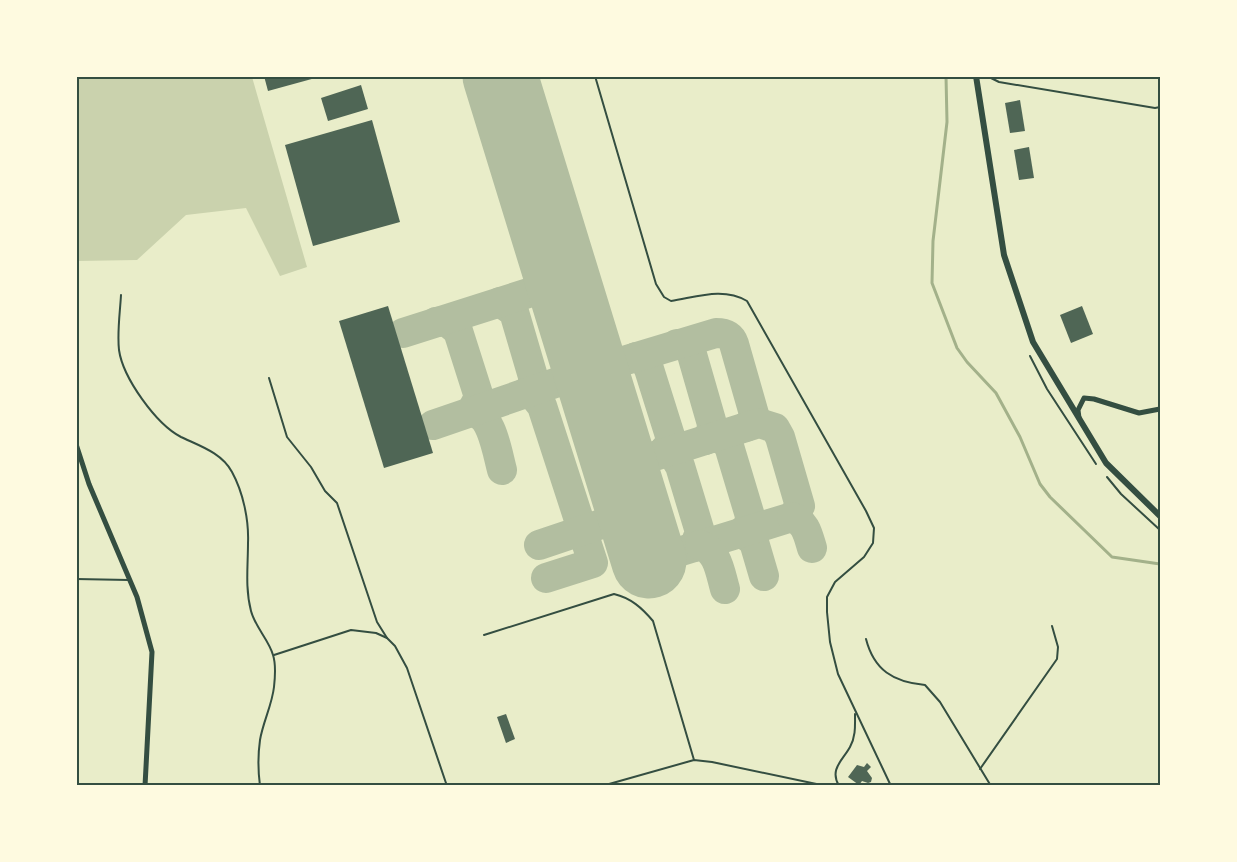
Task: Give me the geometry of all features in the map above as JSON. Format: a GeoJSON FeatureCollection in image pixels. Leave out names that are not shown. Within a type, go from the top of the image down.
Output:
{"type":"FeatureCollection","features":[{"type":"Feature","properties":{"kind":"street"},"geometry":{"type":"LineString","coordinates":[[976,76],[1004,255],[1033,342],[1106,463],[1161,516]]}},
{"type":"Feature","properties":{"kind":"street"},"geometry":{"type":"LineString","coordinates":[[1079,418],[1078,410],[1084,398],[1139,413],[1161,409]]}},
{"type":"Feature","properties":{"kind":"street"},"geometry":{"type":"LineString","coordinates":[[76,444],[89,484],[136,597],[152,652],[145,786]]}},
{"type":"Feature","properties":{"kind":"lane"},"geometry":{"type":"LineString","coordinates":[[595,76],[656,284],[664,297],[671,301],[720,293],[735,294],[747,301],[874,528],[873,543],[864,557],[835,582],[827,597],[830,642],[838,674],[891,786]]}},
{"type":"Feature","properties":{"kind":"lane"},"geometry":{"type":"LineString","coordinates":[[987,76],[999,82],[1155,108],[1161,107]]}},
{"type":"Feature","properties":{"kind":"lane"},"geometry":{"type":"LineString","coordinates":[[121,295],[119,347],[124,367],[132,384],[169,429],[218,456],[226,463],[237,483],[249,540],[246,576],[251,611],[257,628],[273,655],[274,688],[260,741],[260,786]]}},
{"type":"Feature","properties":{"kind":"lane"},"geometry":{"type":"LineString","coordinates":[[268,378],[287,437],[325,491],[337,503],[375,615],[407,668],[447,786]]}},
{"type":"Feature","properties":{"kind":"lane"},"geometry":{"type":"LineString","coordinates":[[76,579],[129,580]]}},
{"type":"Feature","properties":{"kind":"lane"},"geometry":{"type":"LineString","coordinates":[[484,635],[614,594],[625,597],[642,608],[653,621],[694,760]]}},
{"type":"Feature","properties":{"kind":"lane"},"geometry":{"type":"LineString","coordinates":[[980,769],[1058,659],[1058,647],[1052,626]]}},
{"type":"Feature","properties":{"kind":"lane"},"geometry":{"type":"LineString","coordinates":[[273,655],[351,630],[376,633],[387,638]]}},
{"type":"Feature","properties":{"kind":"lane"},"geometry":{"type":"LineString","coordinates":[[866,639],[870,654],[886,674],[907,684],[925,685],[940,702],[991,786]]}},
{"type":"Feature","properties":{"kind":"lane"},"geometry":{"type":"LineString","coordinates":[[839,786],[835,776],[836,769],[850,747],[855,733],[855,711]]}},
{"type":"Feature","properties":{"kind":"lane"},"geometry":{"type":"LineString","coordinates":[[602,786],[694,760],[826,786]]}},
{"type":"Feature","properties":{"kind":"green space"},"geometry":{"type":"Polygon","coordinates":[[[76,77],[252,77],[307,267],[280,276],[246,208],[186,215],[137,260],[77,261],[76,77]]]}},
{"type":"Feature","properties":{"kind":"building"},"geometry":{"type":"Polygon","coordinates":[[[264,76],[318,76],[319,77],[268,91],[264,76]]]}},
{"type":"Feature","properties":{"kind":"building"},"geometry":{"type":"Polygon","coordinates":[[[361,85],[368,109],[328,121],[321,98],[361,85]]]}},
{"type":"Feature","properties":{"kind":"building"},"geometry":{"type":"Polygon","coordinates":[[[1020,100],[1025,131],[1010,133],[1005,103],[1020,100]]]}},
{"type":"Feature","properties":{"kind":"building"},"geometry":{"type":"Polygon","coordinates":[[[372,120],[400,222],[313,246],[285,145],[372,120]]]}},
{"type":"Feature","properties":{"kind":"building"},"geometry":{"type":"Polygon","coordinates":[[[1029,147],[1034,178],[1019,180],[1014,150],[1029,147]]]}},
{"type":"Feature","properties":{"kind":"building"},"geometry":{"type":"Polygon","coordinates":[[[388,306],[433,453],[384,468],[339,321],[388,306]]]}},
{"type":"Feature","properties":{"kind":"building"},"geometry":{"type":"Polygon","coordinates":[[[1082,306],[1093,334],[1071,343],[1060,315],[1082,306]]]}},
{"type":"Feature","properties":{"kind":"building"},"geometry":{"type":"Polygon","coordinates":[[[506,714],[515,739],[506,743],[497,717],[506,714]]]}},
{"type":"Feature","properties":{"kind":"building"},"geometry":{"type":"Polygon","coordinates":[[[867,763],[871,767],[867,771],[872,778],[871,782],[862,781],[859,785],[848,777],[857,765],[864,767],[867,763]]]}},
{"type":"Feature","properties":{"kind":"waterway"},"geometry":{"type":"LineString","coordinates":[[946,76],[947,122],[933,241],[932,283],[957,348],[996,393],[1020,437],[1040,484],[1050,497],[1112,557],[1160,564]]}},
{"type":"Feature","properties":{"kind":"taxiway"},"geometry":{"type":"LineString","coordinates":[[403,333],[563,282]]}},
{"type":"Feature","properties":{"kind":"taxiway"},"geometry":{"type":"LineString","coordinates":[[500,302],[514,312],[534,380],[529,392]]}},
{"type":"Feature","properties":{"kind":"taxiway"},"geometry":{"type":"LineString","coordinates":[[436,322],[446,321],[458,331],[479,397],[471,412],[478,414],[489,426],[502,470]]}},
{"type":"Feature","properties":{"kind":"taxiway"},"geometry":{"type":"LineString","coordinates":[[433,425],[590,371],[722,333],[731,338],[734,344],[754,414],[746,427]]}},
{"type":"Feature","properties":{"kind":"taxiway"},"geometry":{"type":"LineString","coordinates":[[677,344],[691,351],[712,424],[711,433],[705,440]]}},
{"type":"Feature","properties":{"kind":"taxiway"},"geometry":{"type":"LineString","coordinates":[[636,357],[646,363],[649,369],[671,439],[662,453]]}},
{"type":"Feature","properties":{"kind":"taxiway"},"geometry":{"type":"LineString","coordinates":[[525,393],[533,395],[542,406],[593,563],[546,578]]}},
{"type":"Feature","properties":{"kind":"taxiway"},"geometry":{"type":"LineString","coordinates":[[620,467],[759,423],[775,428],[780,437],[800,506],[792,517],[649,561]]}},
{"type":"Feature","properties":{"kind":"taxiway"},"geometry":{"type":"LineString","coordinates":[[713,437],[723,440],[729,446],[750,516],[749,525],[742,532],[754,542],[764,576]]}},
{"type":"Feature","properties":{"kind":"taxiway"},"geometry":{"type":"LineString","coordinates":[[662,453],[673,455],[680,466],[700,532],[694,547]]}},
{"type":"Feature","properties":{"kind":"taxiway"},"geometry":{"type":"LineString","coordinates":[[539,545],[634,513]]}},
{"type":"Feature","properties":{"kind":"taxiway"},"geometry":{"type":"LineString","coordinates":[[792,517],[803,526],[812,548]]}},
{"type":"Feature","properties":{"kind":"taxiway"},"geometry":{"type":"LineString","coordinates":[[700,545],[715,557],[725,589]]}},
{"type":"Feature","properties":{"kind":"runway"},"geometry":{"type":"LineString","coordinates":[[500,76],[649,561]]}}]}
